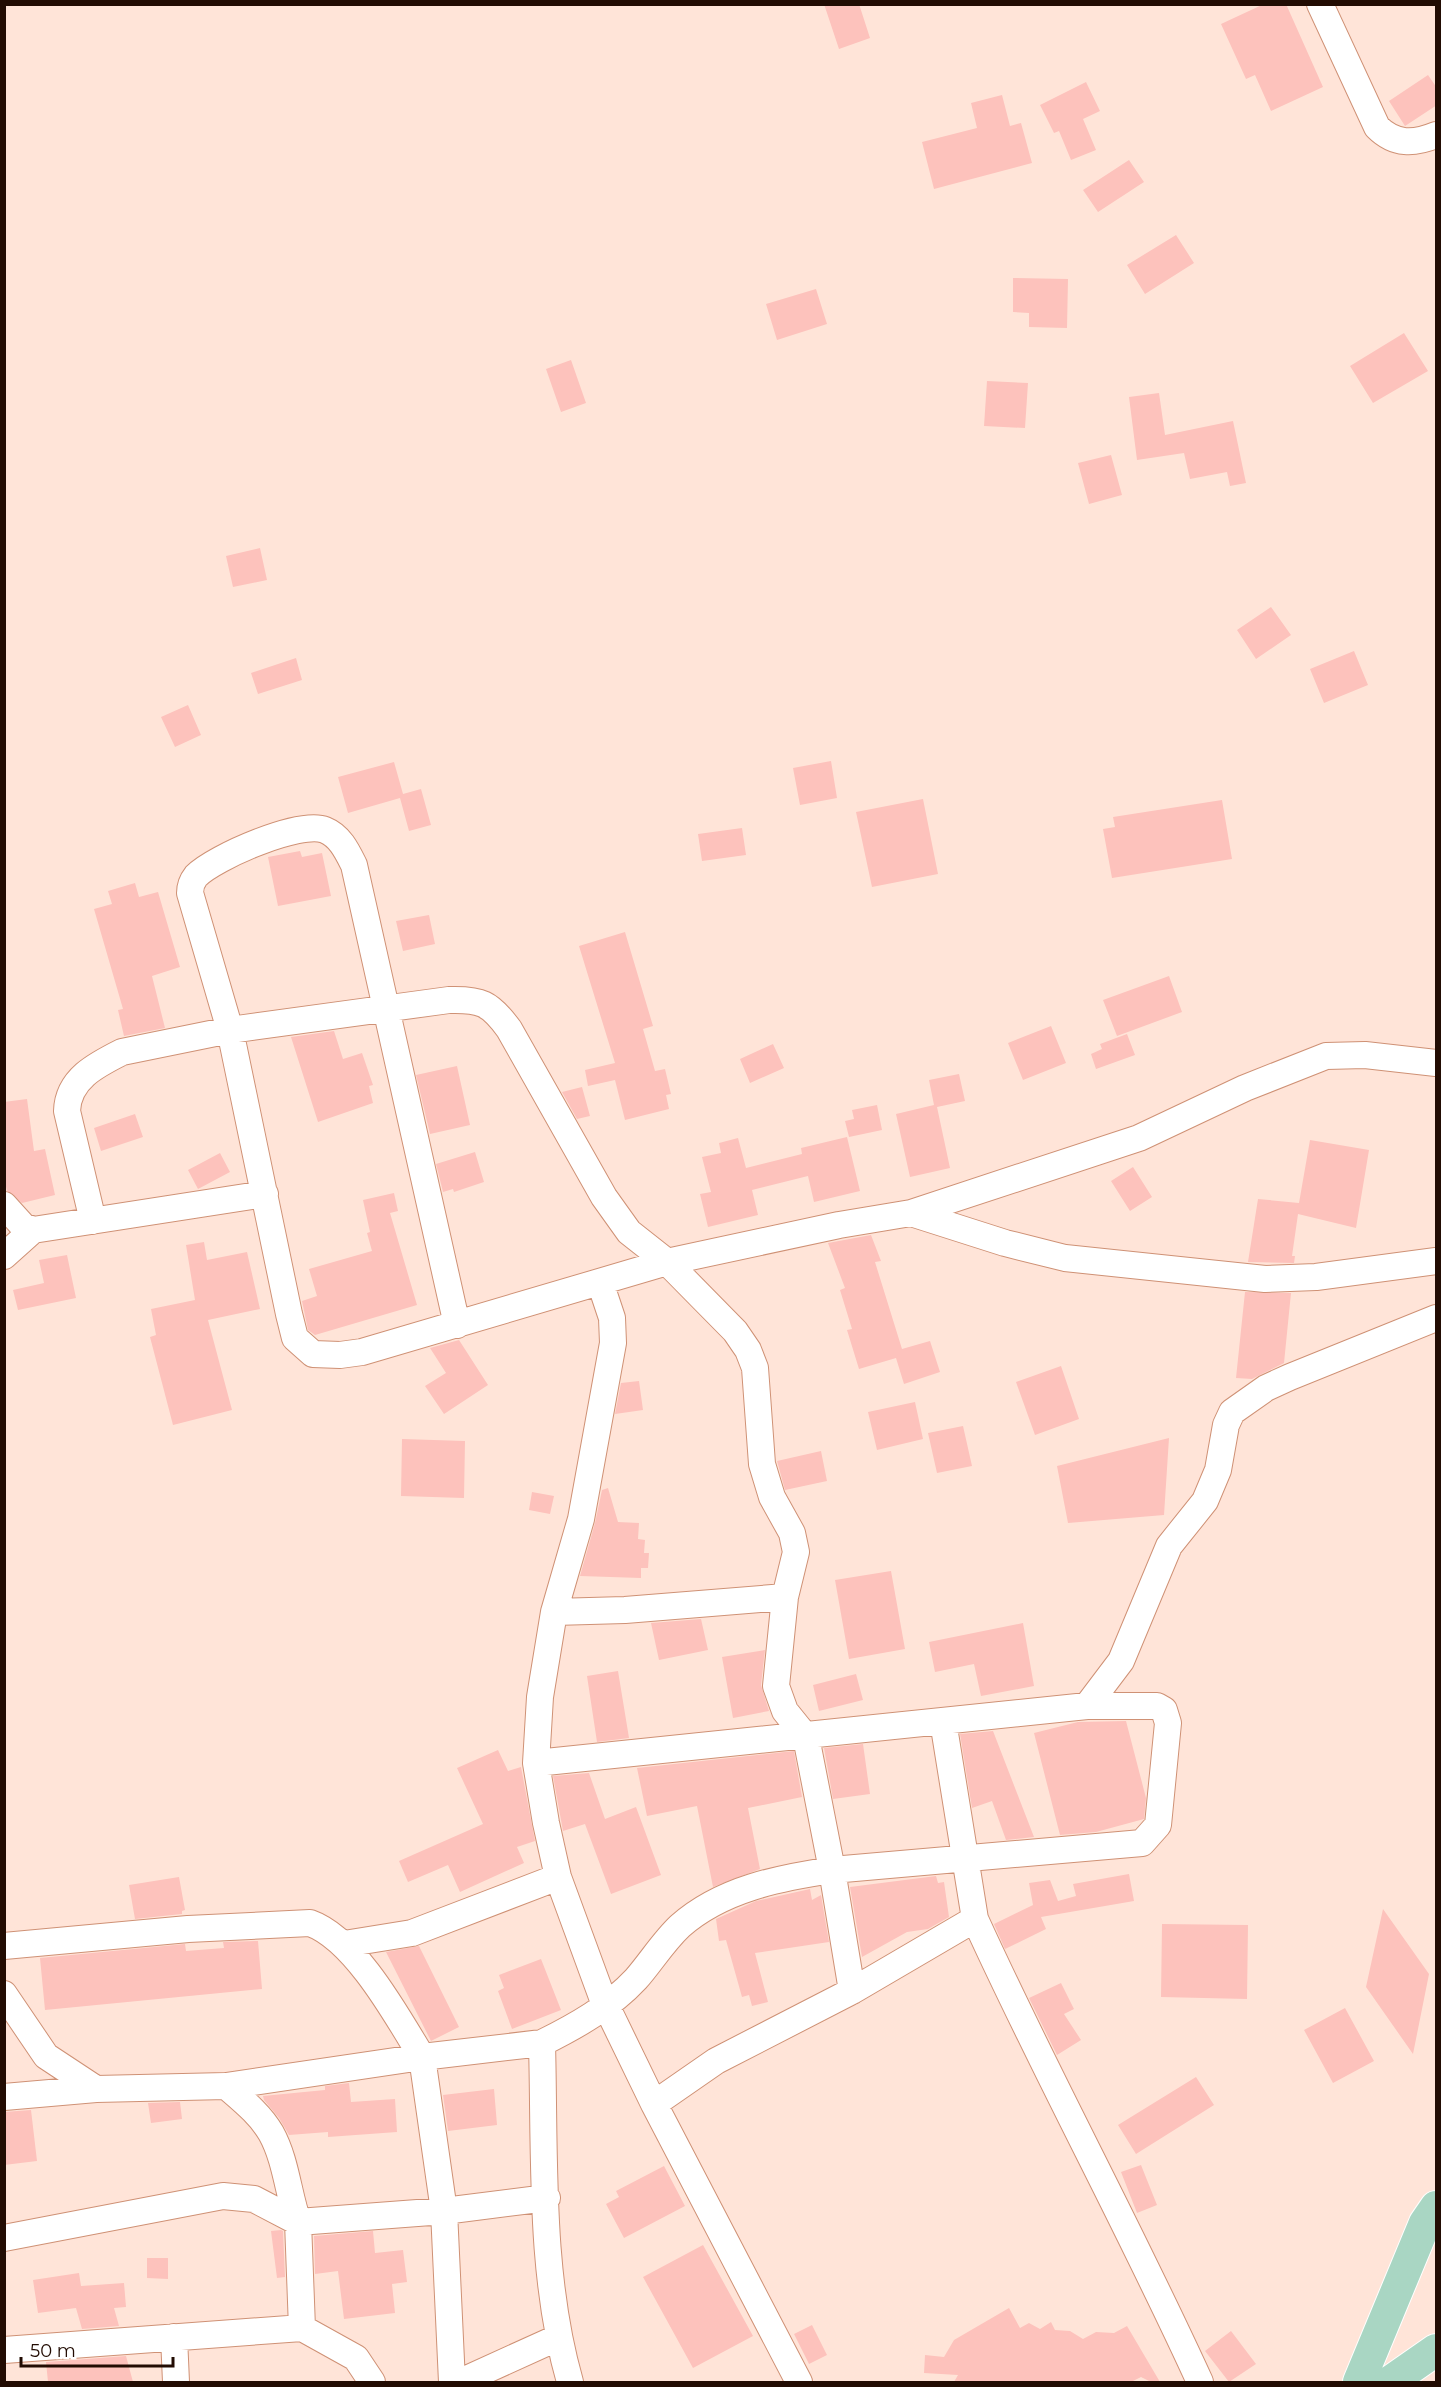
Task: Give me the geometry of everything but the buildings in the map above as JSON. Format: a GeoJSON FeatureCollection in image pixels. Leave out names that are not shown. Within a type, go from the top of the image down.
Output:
{"type":"FeatureCollection","features":[{"type":"Feature","properties":{"kind":"main road"},"geometry":{"type":"LineString","coordinates":[[1359,2382],[1425,2223],[1437,2207]]}},
{"type":"Feature","properties":{"kind":"main road"},"geometry":{"type":"LineString","coordinates":[[1390,2382],[1437,2350]]}},
{"type":"Feature","properties":{"kind":"street"},"geometry":{"type":"LineString","coordinates":[[1320,4],[1377,127],[1386,135],[1405,142],[1437,135]]}},
{"type":"Feature","properties":{"kind":"street"},"geometry":{"type":"LineString","coordinates":[[457,1325],[359,886],[348,852],[332,833],[322,829],[300,830],[253,845],[198,874],[190,886],[230,1030],[295,1338],[306,1351],[325,1356],[362,1352],[457,1325],[667,1262],[839,1225],[911,1213],[1139,1138],[1245,1088],[1326,1056],[1365,1055],[1437,1063]]}},
{"type":"Feature","properties":{"kind":"street"},"geometry":{"type":"LineString","coordinates":[[93,1221],[67,1111],[71,1090],[91,1070],[122,1052],[230,1030],[472,999],[493,1008],[509,1029],[612,1211],[630,1232],[667,1262],[735,1331],[752,1359],[762,1464],[772,1497],[792,1533],[796,1552],[785,1597],[776,1686],[785,1711],[806,1737],[832,1870],[852,1991]]}},
{"type":"Feature","properties":{"kind":"street"},"geometry":{"type":"LineString","coordinates":[[4,1205],[23,1226],[33,1230],[265,1194]]}},
{"type":"Feature","properties":{"kind":"street"},"geometry":{"type":"LineString","coordinates":[[911,1213],[1005,1244],[1065,1258],[1265,1279],[1316,1277],[1437,1261]]}},
{"type":"Feature","properties":{"kind":"street"},"geometry":{"type":"LineString","coordinates":[[4,1256],[33,1230]]}},
{"type":"Feature","properties":{"kind":"street"},"geometry":{"type":"LineString","coordinates":[[600,1282],[612,1318],[613,1343],[581,1519],[554,1612],[540,1697],[536,1763],[558,1877],[607,2005],[654,2104],[799,2382]]}},
{"type":"Feature","properties":{"kind":"street"},"geometry":{"type":"LineString","coordinates":[[1087,1706],[1121,1661],[1165,1552],[1204,1501],[1218,1470],[1226,1425],[1232,1412],[1266,1388],[1437,1318]]}},
{"type":"Feature","properties":{"kind":"street"},"geometry":{"type":"LineString","coordinates":[[554,1612],[625,1610],[785,1597]]}},
{"type":"Feature","properties":{"kind":"street"},"geometry":{"type":"LineString","coordinates":[[4,2097],[96,2089],[226,2086],[422,2057],[542,2043],[573,2027],[607,2005],[635,1980],[681,1925],[723,1898],[767,1882],[832,1870],[966,1857],[1137,1845],[1154,1831],[1160,1813],[1167,1730],[1166,1713],[1161,1707],[1146,1705],[1087,1706],[806,1737],[536,1763]]}},
{"type":"Feature","properties":{"kind":"street"},"geometry":{"type":"LineString","coordinates":[[943,1721],[975,1919],[1010,1994],[1149,2270],[1200,2382]]}},
{"type":"Feature","properties":{"kind":"street"},"geometry":{"type":"LineString","coordinates":[[344,1944],[412,1934],[558,1877]]}},
{"type":"Feature","properties":{"kind":"street"},"geometry":{"type":"LineString","coordinates":[[654,2104],[723,2057],[852,1991],[975,1919]]}},
{"type":"Feature","properties":{"kind":"street"},"geometry":{"type":"LineString","coordinates":[[6,1944],[188,1929],[310,1923],[324,1928],[344,1944],[380,1991],[422,2057],[444,2211],[452,2382]]}},
{"type":"Feature","properties":{"kind":"street"},"geometry":{"type":"LineString","coordinates":[[4,1994],[46,2056],[96,2089]]}},
{"type":"Feature","properties":{"kind":"street"},"geometry":{"type":"LineString","coordinates":[[542,2043],[547,2198],[557,2338],[570,2382]]}},
{"type":"Feature","properties":{"kind":"street"},"geometry":{"type":"LineString","coordinates":[[226,2086],[256,2112],[271,2133],[282,2162],[298,2222],[302,2328]]}},
{"type":"Feature","properties":{"kind":"street"},"geometry":{"type":"LineString","coordinates":[[4,2238],[223,2196],[254,2199],[298,2222],[444,2211],[547,2198]]}},
{"type":"Feature","properties":{"kind":"street"},"geometry":{"type":"LineString","coordinates":[[4,2350],[302,2328],[356,2358],[372,2382]]}},
{"type":"Feature","properties":{"kind":"street"},"geometry":{"type":"LineString","coordinates":[[174,2337],[176,2382]]}},
{"type":"Feature","properties":{"kind":"street"},"geometry":{"type":"LineString","coordinates":[[460,2382],[557,2338]]}}]}
